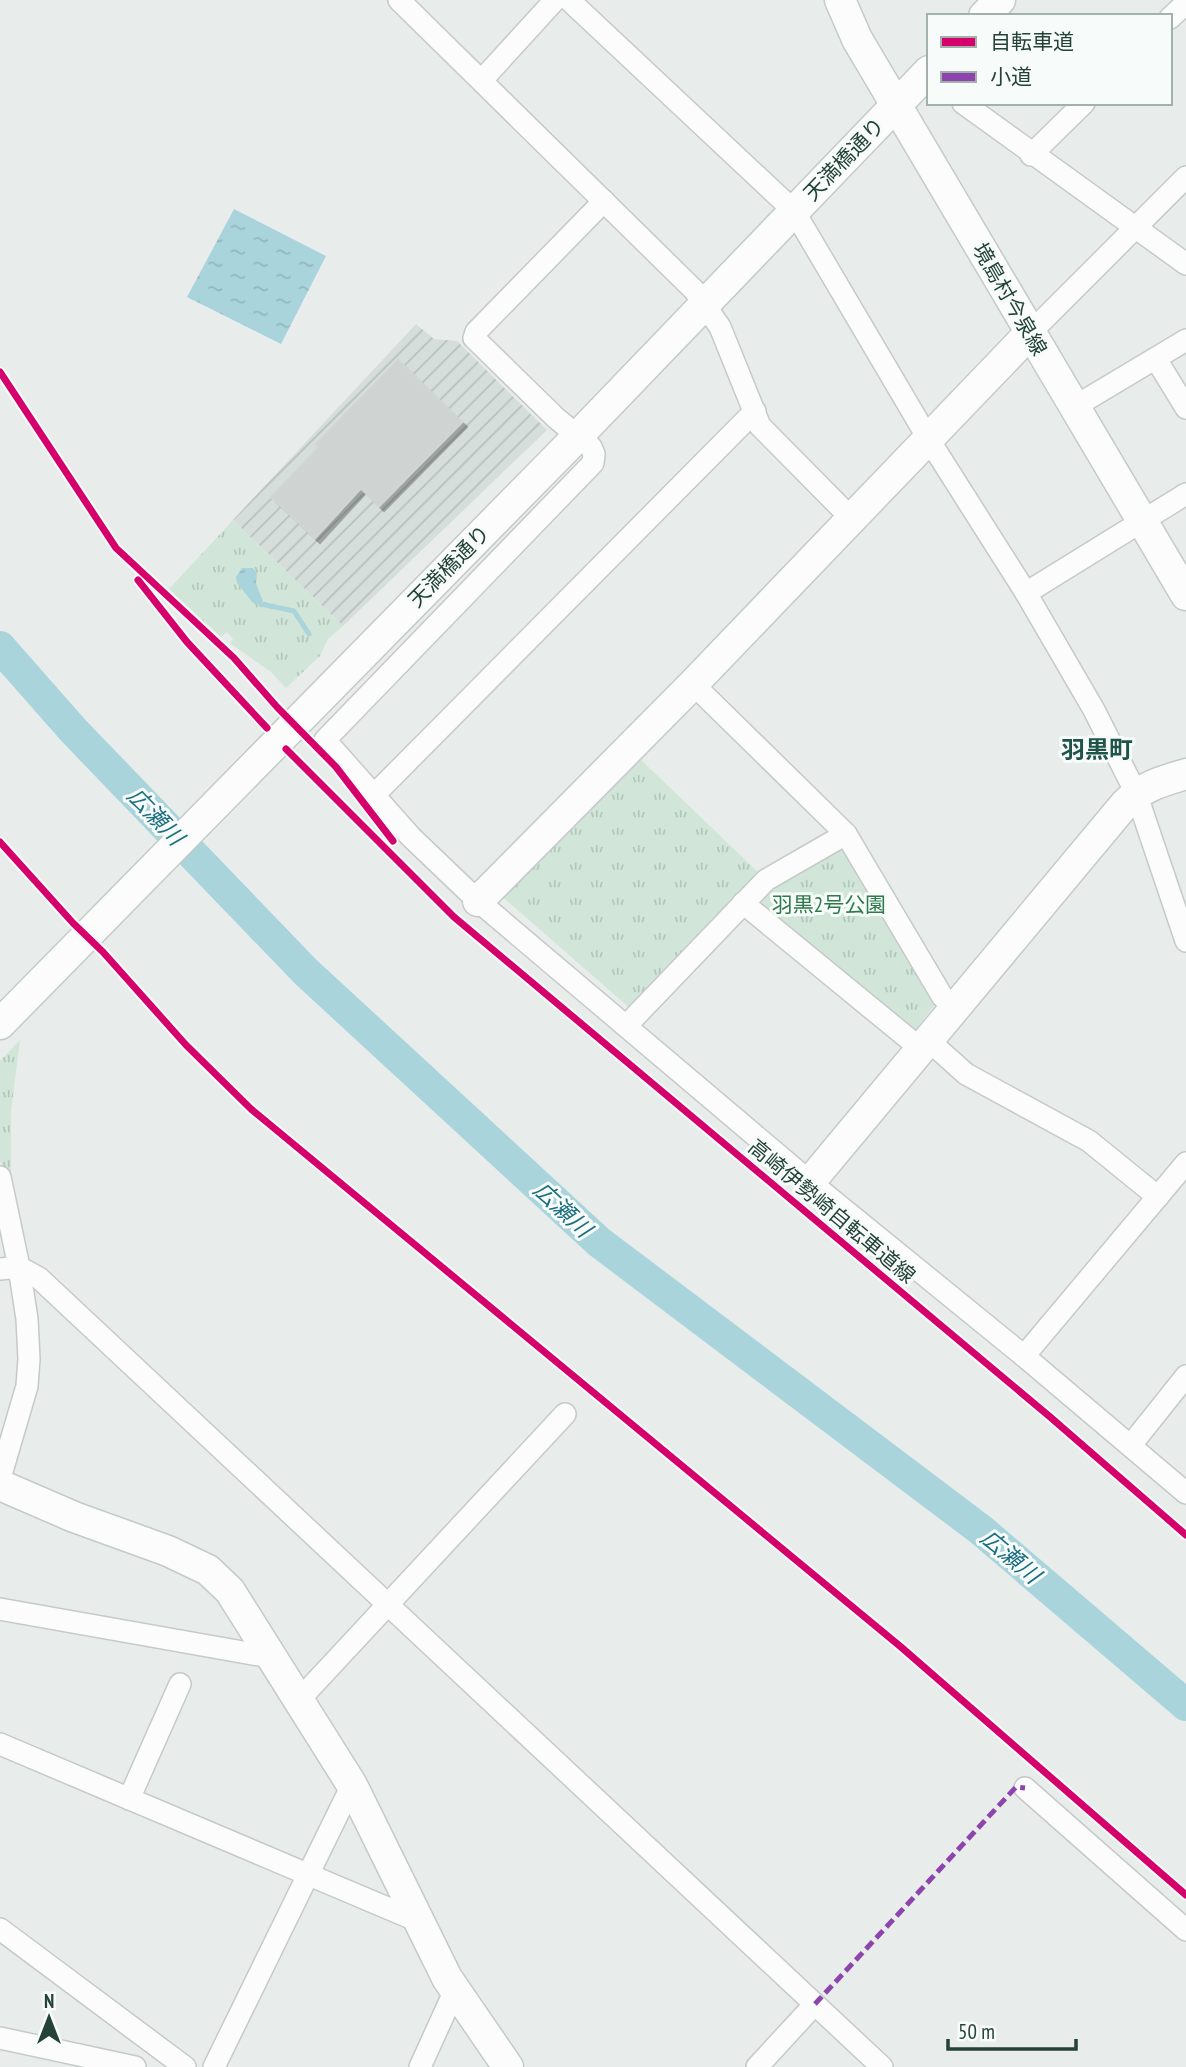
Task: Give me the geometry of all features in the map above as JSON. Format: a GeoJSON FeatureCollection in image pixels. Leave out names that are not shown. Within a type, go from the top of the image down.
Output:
{"type":"FeatureCollection","features":[{"type":"Feature","properties":{"kind":"street"},"geometry":{"type":"LineString","coordinates":[[400,0],[694,290],[720,327],[760,426],[851,518]]}},
{"type":"Feature","properties":{"kind":"street"},"geometry":{"type":"LineString","coordinates":[[482,80],[555,0]]}},
{"type":"Feature","properties":{"kind":"street"},"geometry":{"type":"LineString","coordinates":[[569,0],[794,211],[929,440],[1026,593],[1094,710],[1136,793],[1186,941]]}},
{"type":"Feature","properties":{"kind":"street"},"geometry":{"type":"LineString","coordinates":[[987,14],[1000,0]]}},
{"type":"Feature","properties":{"kind":"street","name":"境島村今泉線"},"geometry":{"type":"LineString","coordinates":[[836,1],[1186,595]]}},
{"type":"Feature","properties":{"kind":"street"},"geometry":{"type":"LineString","coordinates":[[1172,16],[1186,3]]}},
{"type":"Feature","properties":{"kind":"street","name":"天満橋通り"},"geometry":{"type":"LineString","coordinates":[[0,1024],[578,436],[927,75]]}},
{"type":"Feature","properties":{"kind":"street"},"geometry":{"type":"LineString","coordinates":[[966,105],[1031,155],[1186,264]]}},
{"type":"Feature","properties":{"kind":"street"},"geometry":{"type":"LineString","coordinates":[[1031,155],[1082,105]]}},
{"type":"Feature","properties":{"kind":"street"},"geometry":{"type":"LineString","coordinates":[[478,901],[693,684],[1030,332],[1186,177]]}},
{"type":"Feature","properties":{"kind":"street"},"geometry":{"type":"LineString","coordinates":[[604,201],[476,332],[474,338],[556,418],[592,447],[593,463],[325,740],[411,837],[478,901],[810,1182],[1024,1356],[1186,1493]]}},
{"type":"Feature","properties":{"kind":"street"},"geometry":{"type":"LineString","coordinates":[[1074,407],[1186,340]]}},
{"type":"Feature","properties":{"kind":"street"},"geometry":{"type":"LineString","coordinates":[[1156,359],[1186,408]]}},
{"type":"Feature","properties":{"kind":"street"},"geometry":{"type":"LineString","coordinates":[[375,794],[755,411]]}},
{"type":"Feature","properties":{"kind":"street"},"geometry":{"type":"LineString","coordinates":[[1026,593],[1186,494]]}},
{"type":"Feature","properties":{"kind":"street"},"geometry":{"type":"LineString","coordinates":[[693,684],[846,834],[942,996],[954,1009]]}},
{"type":"Feature","properties":{"kind":"street"},"geometry":{"type":"LineString","coordinates":[[810,1182],[1136,793],[1149,785],[1186,774]]}},
{"type":"Feature","properties":{"kind":"street"},"geometry":{"type":"LineString","coordinates":[[626,1026],[766,880],[846,834]]}},
{"type":"Feature","properties":{"kind":"street"},"geometry":{"type":"LineString","coordinates":[[743,903],[924,1045],[966,1074],[1089,1141],[1158,1197]]}},
{"type":"Feature","properties":{"kind":"street"},"geometry":{"type":"LineString","coordinates":[[1024,1356],[1186,1163]]}},
{"type":"Feature","properties":{"kind":"street"},"geometry":{"type":"LineString","coordinates":[[0,1177],[9,1268],[27,1319],[28,1373],[27,1386],[0,1478]]}},
{"type":"Feature","properties":{"kind":"street"},"geometry":{"type":"LineString","coordinates":[[9,1268],[39,1278],[882,2067]]}},
{"type":"Feature","properties":{"kind":"street"},"geometry":{"type":"LineString","coordinates":[[1131,1445],[1184,1383]]}},
{"type":"Feature","properties":{"kind":"street"},"geometry":{"type":"LineString","coordinates":[[298,1701],[565,1413]]}},
{"type":"Feature","properties":{"kind":"street"},"geometry":{"type":"LineString","coordinates":[[0,1485],[74,1517],[168,1551],[208,1570],[230,1591],[352,1785],[455,1990],[508,2067]]}},
{"type":"Feature","properties":{"kind":"street"},"geometry":{"type":"LineString","coordinates":[[0,1609],[270,1657]]}},
{"type":"Feature","properties":{"kind":"street"},"geometry":{"type":"LineString","coordinates":[[129,1799],[180,1684]]}},
{"type":"Feature","properties":{"kind":"street"},"geometry":{"type":"LineString","coordinates":[[0,1744],[418,1921]]}},
{"type":"Feature","properties":{"kind":"street"},"geometry":{"type":"LineString","coordinates":[[214,2067],[352,1785]]}},
{"type":"Feature","properties":{"kind":"street"},"geometry":{"type":"LineString","coordinates":[[1025,1788],[1186,1930]]}},
{"type":"Feature","properties":{"kind":"street"},"geometry":{"type":"LineString","coordinates":[[0,1929],[185,2067]]}},
{"type":"Feature","properties":{"kind":"street"},"geometry":{"type":"LineString","coordinates":[[420,2067],[455,1990]]}},
{"type":"Feature","properties":{"kind":"street"},"geometry":{"type":"LineString","coordinates":[[757,2067],[815,2004]]}},
{"type":"Feature","properties":{"kind":"street"},"geometry":{"type":"LineString","coordinates":[[0,2038],[135,2067]]}},
{"type":"Feature","properties":{"kind":"shaded area"},"geometry":{"type":"Polygon","coordinates":[[[416,324],[434,339],[457,341],[547,430],[343,626],[233,520],[416,324]]]}},
{"type":"Feature","properties":{"kind":"green space"},"geometry":{"type":"Polygon","coordinates":[[[233,520],[343,626],[328,639],[320,656],[286,688],[271,672],[230,643],[233,639],[227,632],[221,637],[169,589],[233,520]]]}},
{"type":"Feature","properties":{"kind":"green space"},"geometry":{"type":"Polygon","coordinates":[[[636,755],[761,875],[633,1011],[499,894],[636,755]]]}},
{"type":"Feature","properties":{"kind":"green space","name":"羽黒2号公園"},"geometry":{"type":"Polygon","coordinates":[[[835,849],[849,853],[936,1003],[912,1034],[761,905],[764,891],[835,849]]]}},
{"type":"Feature","properties":{"kind":"green space"},"geometry":{"type":"Polygon","coordinates":[[[20,1040],[11,1111],[11,1185],[0,1161],[0,1061],[20,1040]]]}},
{"type":"Feature","properties":{"kind":"water"},"geometry":{"type":"Polygon","coordinates":[[[234,209],[326,256],[281,344],[187,297],[234,209]]]}},
{"type":"Feature","properties":{"kind":"water"},"geometry":{"type":"Polygon","coordinates":[[[242,568],[253,568],[257,573],[256,584],[263,601],[261,604],[253,603],[237,583],[236,577],[242,568]]]}},
{"type":"Feature","properties":{"kind":"building"},"geometry":{"type":"Polygon","coordinates":[[[398,360],[462,422],[379,506],[361,488],[315,538],[271,497],[319,447],[316,444],[398,360]]]}},
{"type":"Feature","properties":{"kind":"waterway"},"geometry":{"type":"LineString","coordinates":[[259,601],[261,604],[294,611],[309,634]]}},
{"type":"Feature","properties":{"kind":"waterway","name":"広瀬川"},"geometry":{"type":"LineString","coordinates":[[0,647],[73,730],[306,972],[599,1242],[981,1530],[1186,1705]]}},
{"type":"Feature","properties":{"kind":"marked path"},"geometry":{"type":"LineString","coordinates":[[815,2004],[1016,1787],[1025,1788]]}},
{"type":"Feature","properties":{"kind":"cycle path"},"geometry":{"type":"LineString","coordinates":[[0,372],[116,548],[234,658],[336,767],[393,841]]}},
{"type":"Feature","properties":{"kind":"cycle path"},"geometry":{"type":"LineString","coordinates":[[138,580],[187,642],[267,728]]}},
{"type":"Feature","properties":{"kind":"cycle path","name":"高崎伊勢崎自転車道線"},"geometry":{"type":"LineString","coordinates":[[286,749],[454,917],[1049,1416],[1186,1535]]}},
{"type":"Feature","properties":{"kind":"cycle path"},"geometry":{"type":"LineString","coordinates":[[0,842],[186,1045],[251,1109],[901,1647],[1186,1895]]}},
{"type":"Feature","properties":{"kind":"district","name":"羽黒町"},"geometry":{"type":"Point","coordinates":[1097,749]}}]}
